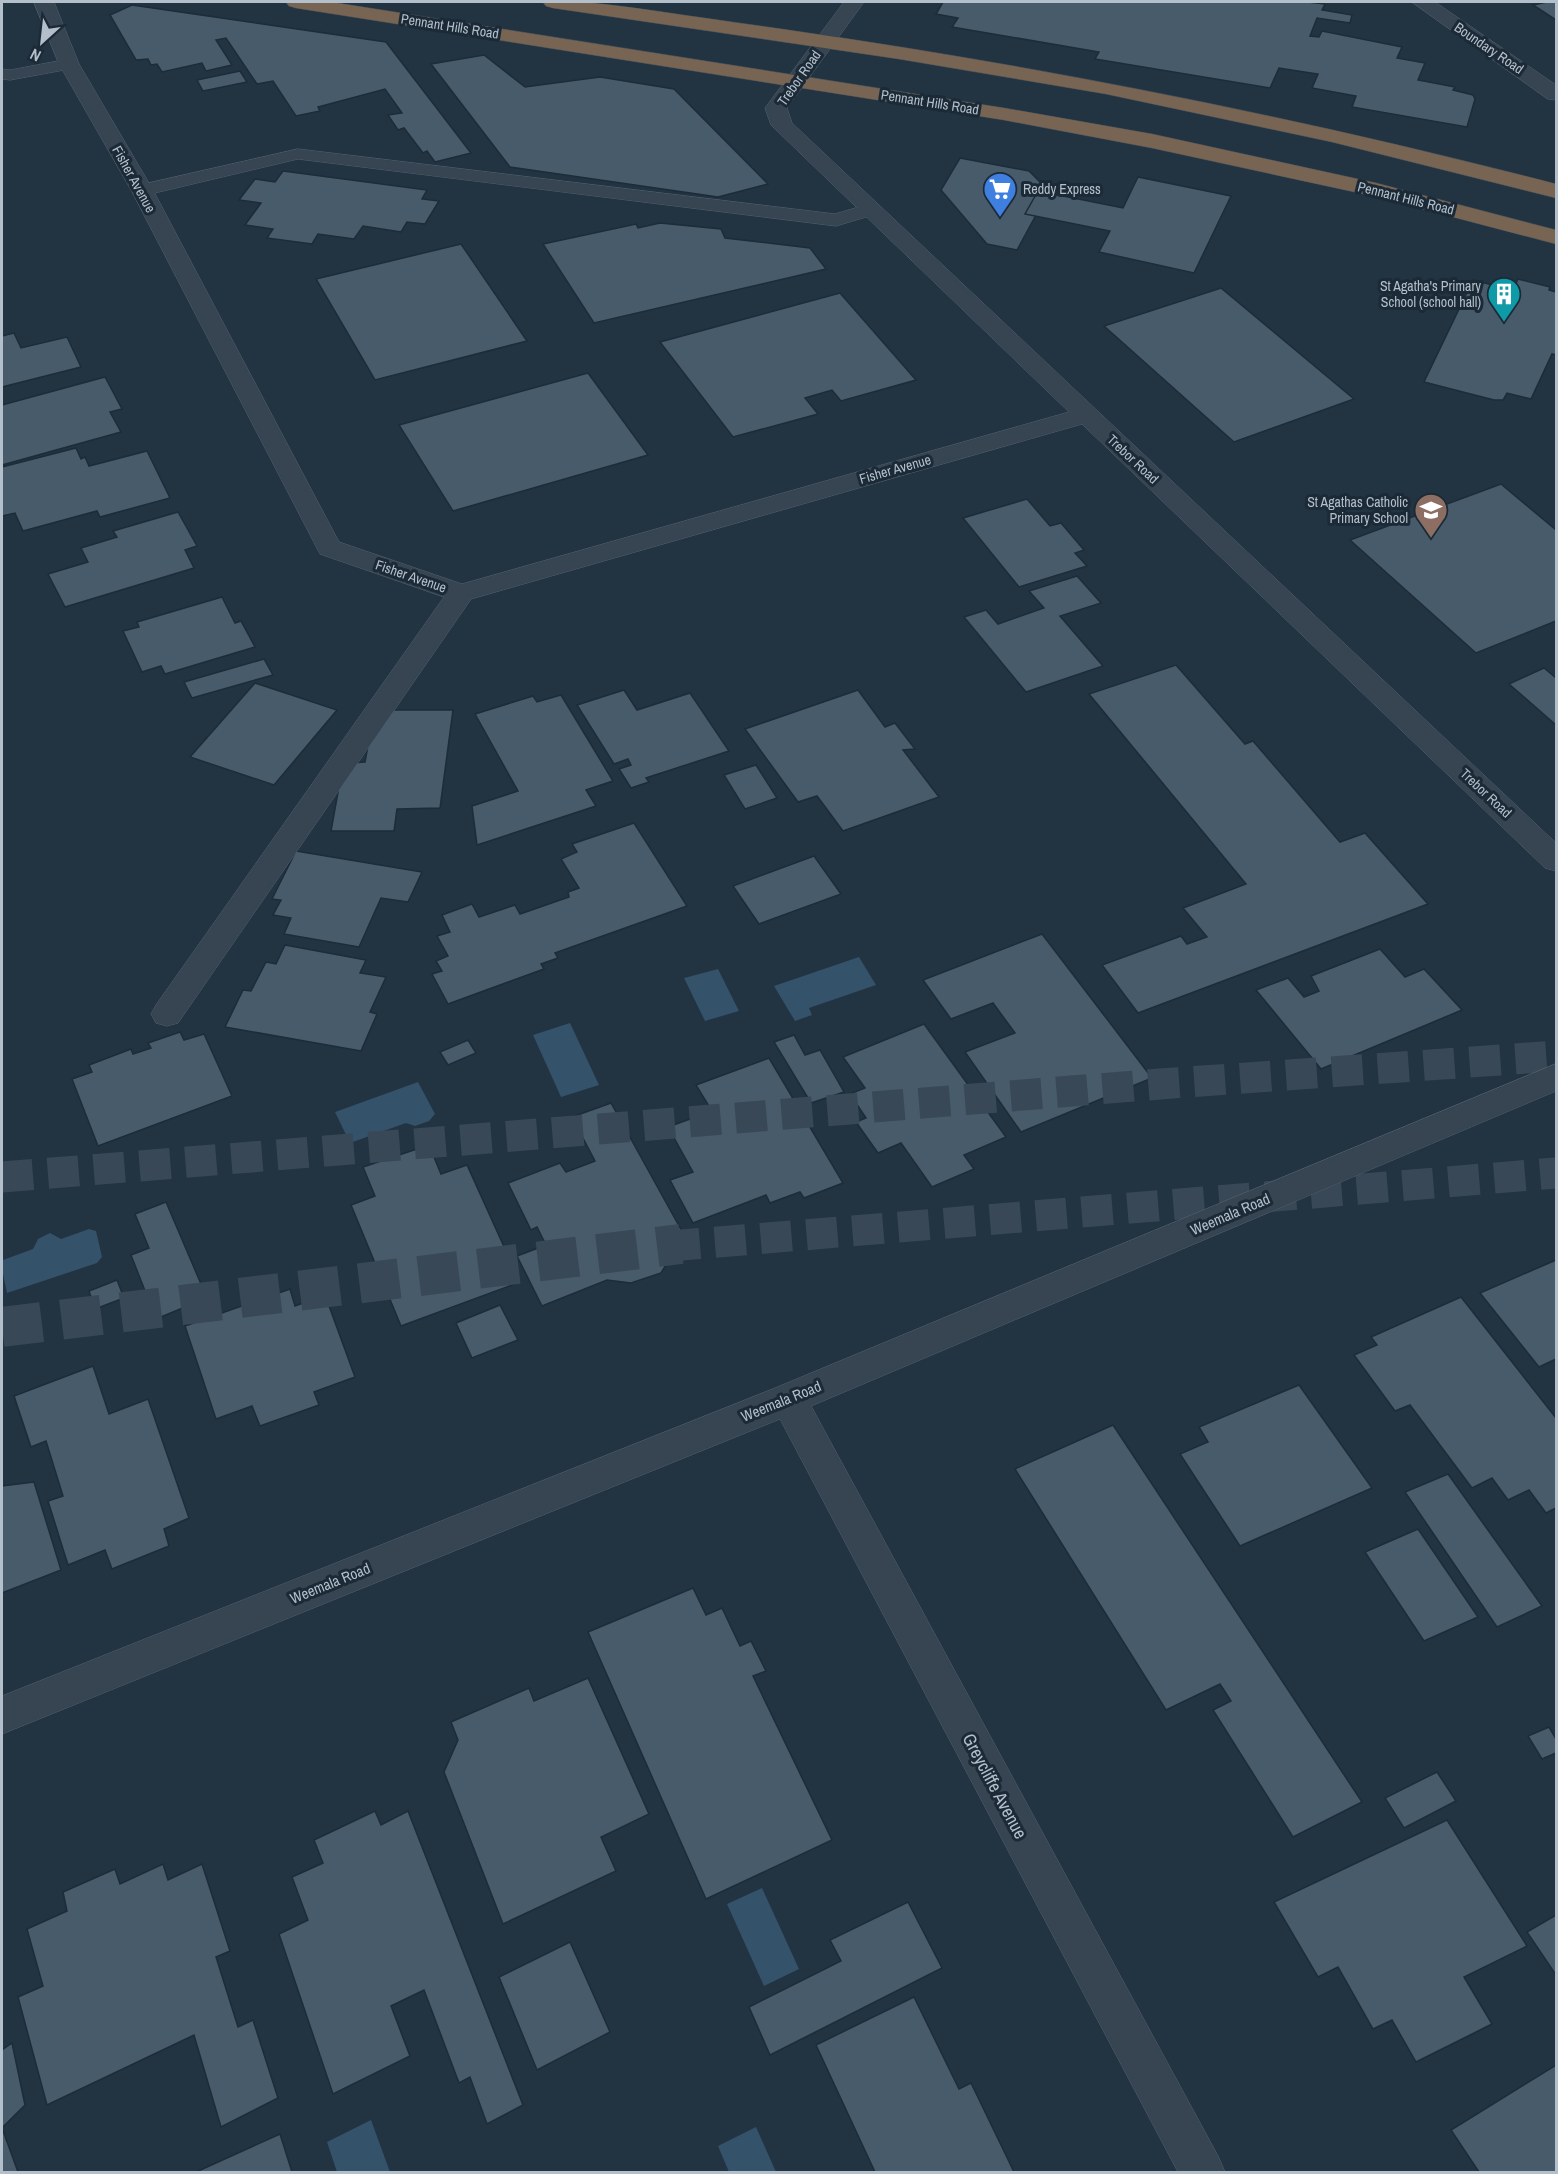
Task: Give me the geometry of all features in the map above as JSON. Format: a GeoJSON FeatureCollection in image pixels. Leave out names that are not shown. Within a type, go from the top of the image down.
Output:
{"type":"FeatureCollection","features":[{"type":"Feature","properties":{"kind":"highway","name":"Pennant Hills Road"},"geometry":{"type":"LineString","coordinates":[[296,2],[1004,114],[1152,141],[1376,190],[1557,237]]}},
{"type":"Feature","properties":{"kind":"highway"},"geometry":{"type":"LineString","coordinates":[[553,2],[1104,87],[1387,147],[1557,191]]}},
{"type":"Feature","properties":{"kind":"street","name":"Fisher Avenue"},"geometry":{"type":"LineString","coordinates":[[44,2],[69,64],[141,190],[329,548],[461,593],[1087,415]]}},
{"type":"Feature","properties":{"kind":"street","name":"Trebor Road"},"geometry":{"type":"LineString","coordinates":[[854,2],[776,108],[782,125],[869,210],[1557,860]]}},
{"type":"Feature","properties":{"kind":"street","name":"Boundary Road"},"geometry":{"type":"LineString","coordinates":[[1422,2],[1557,94]]}},
{"type":"Feature","properties":{"kind":"street"},"geometry":{"type":"LineString","coordinates":[[167,1014],[461,593]]}},
{"type":"Feature","properties":{"kind":"street","name":"Weemala Road"},"geometry":{"type":"LineString","coordinates":[[2,1715],[788,1399],[1557,1077]]}},
{"type":"Feature","properties":{"kind":"street","name":"Greycliffe Avenue"},"geometry":{"type":"LineString","coordinates":[[788,1399],[1202,2172]]}},
{"type":"Feature","properties":{"kind":"lane"},"geometry":{"type":"LineString","coordinates":[[2,74],[10,75],[69,64]]}},
{"type":"Feature","properties":{"kind":"lane"},"geometry":{"type":"LineString","coordinates":[[141,190],[298,154],[836,220],[869,210]]}},
{"type":"Feature","properties":{"kind":"water"},"geometry":{"type":"Polygon","coordinates":[[[859,957],[876,985],[809,1008],[812,1015],[795,1021],[774,986],[859,957]]]}},
{"type":"Feature","properties":{"kind":"water"},"geometry":{"type":"Polygon","coordinates":[[[718,969],[739,1011],[705,1021],[684,978],[718,969]]]}},
{"type":"Feature","properties":{"kind":"water"},"geometry":{"type":"Polygon","coordinates":[[[570,1023],[599,1085],[561,1097],[533,1035],[570,1023]]]}},
{"type":"Feature","properties":{"kind":"water"},"geometry":{"type":"Polygon","coordinates":[[[418,1082],[435,1114],[429,1121],[415,1126],[406,1123],[350,1143],[335,1112],[418,1082]]]}},
{"type":"Feature","properties":{"kind":"water"},"geometry":{"type":"Polygon","coordinates":[[[89,1229],[96,1231],[102,1257],[97,1263],[7,1293],[2,1269],[3,1260],[33,1249],[38,1239],[50,1233],[61,1239],[89,1229]]]}},
{"type":"Feature","properties":{"kind":"water"},"geometry":{"type":"Polygon","coordinates":[[[762,1888],[799,1969],[764,1986],[727,1904],[762,1888]]]}},
{"type":"Feature","properties":{"kind":"water"},"geometry":{"type":"Polygon","coordinates":[[[371,2120],[390,2172],[337,2172],[327,2142],[371,2120]]]}},
{"type":"Feature","properties":{"kind":"water"},"geometry":{"type":"Polygon","coordinates":[[[756,2127],[776,2172],[729,2172],[718,2146],[756,2127]]]}},
{"type":"Feature","properties":{"kind":"building"},"geometry":{"type":"Polygon","coordinates":[[[943,2],[1308,2],[1325,4],[1322,10],[1352,15],[1350,23],[1317,18],[1310,36],[1319,37],[1322,31],[1402,47],[1397,58],[1425,63],[1418,80],[1455,87],[1453,90],[1473,95],[1475,99],[1467,127],[1352,107],[1356,96],[1312,88],[1318,74],[1279,68],[1270,88],[1095,59],[1099,52],[952,27],[958,18],[936,14],[943,2]]]}},
{"type":"Feature","properties":{"kind":"building"},"geometry":{"type":"Polygon","coordinates":[[[1556,2],[1556,20],[1533,5],[1556,2]]]}},
{"type":"Feature","properties":{"kind":"building"},"geometry":{"type":"Polygon","coordinates":[[[132,5],[386,42],[471,153],[435,162],[427,151],[423,153],[404,128],[398,130],[388,115],[402,113],[385,89],[318,107],[320,111],[296,116],[273,81],[257,84],[226,38],[216,40],[232,65],[206,71],[202,63],[162,72],[157,64],[151,65],[148,59],[136,60],[110,15],[132,5]]]}},
{"type":"Feature","properties":{"kind":"building"},"geometry":{"type":"Polygon","coordinates":[[[484,55],[525,87],[600,77],[674,89],[768,184],[718,197],[510,167],[431,64],[484,55]]]}},
{"type":"Feature","properties":{"kind":"building"},"geometry":{"type":"Polygon","coordinates":[[[240,71],[247,82],[203,91],[197,80],[240,71]]]}},
{"type":"Feature","properties":{"kind":"building","name":"Reddy Express"},"geometry":{"type":"Polygon","coordinates":[[[960,158],[1029,171],[1049,191],[1017,250],[987,244],[941,190],[960,158]]]}},
{"type":"Feature","properties":{"kind":"building"},"geometry":{"type":"Polygon","coordinates":[[[283,171],[427,190],[422,199],[439,201],[425,224],[407,222],[401,232],[363,226],[354,239],[318,234],[312,244],[267,238],[273,229],[245,225],[261,203],[239,200],[255,179],[275,182],[283,171]]]}},
{"type":"Feature","properties":{"kind":"building"},"geometry":{"type":"Polygon","coordinates":[[[1138,177],[1231,196],[1194,273],[1099,252],[1110,231],[1025,214],[1038,191],[1123,208],[1138,177]]]}},
{"type":"Feature","properties":{"kind":"building"},"geometry":{"type":"Polygon","coordinates":[[[660,223],[721,229],[725,238],[810,248],[826,269],[594,323],[543,244],[636,224],[638,228],[660,223]]]}},
{"type":"Feature","properties":{"kind":"building"},"geometry":{"type":"Polygon","coordinates":[[[461,244],[527,341],[375,380],[316,279],[461,244]]]}},
{"type":"Feature","properties":{"kind":"building","name":"St Agatha's Primary School (school hall)"},"geometry":{"type":"Polygon","coordinates":[[[1518,279],[1550,287],[1549,290],[1556,292],[1556,355],[1552,354],[1531,399],[1507,393],[1503,400],[1494,400],[1424,382],[1473,280],[1513,290],[1518,279]]]}},
{"type":"Feature","properties":{"kind":"building"},"geometry":{"type":"Polygon","coordinates":[[[1221,288],[1354,399],[1234,442],[1104,326],[1221,288]]]}},
{"type":"Feature","properties":{"kind":"building"},"geometry":{"type":"Polygon","coordinates":[[[840,293],[916,380],[841,401],[832,390],[805,398],[818,414],[733,437],[660,342],[840,293]]]}},
{"type":"Feature","properties":{"kind":"building"},"geometry":{"type":"Polygon","coordinates":[[[14,333],[21,348],[67,337],[81,367],[2,387],[2,336],[14,333]]]}},
{"type":"Feature","properties":{"kind":"building"},"geometry":{"type":"Polygon","coordinates":[[[588,373],[648,455],[453,511],[399,425],[588,373]]]}},
{"type":"Feature","properties":{"kind":"building"},"geometry":{"type":"Polygon","coordinates":[[[105,377],[122,409],[110,412],[121,432],[2,465],[2,405],[105,377]]]}},
{"type":"Feature","properties":{"kind":"building"},"geometry":{"type":"Polygon","coordinates":[[[76,448],[81,459],[85,457],[89,466],[147,451],[170,498],[100,517],[97,511],[23,531],[15,513],[2,516],[2,467],[76,448]]]}},
{"type":"Feature","properties":{"kind":"building"},"geometry":{"type":"Polygon","coordinates":[[[1501,484],[1556,530],[1556,621],[1476,653],[1350,540],[1501,484]]]}},
{"type":"Feature","properties":{"kind":"building"},"geometry":{"type":"Polygon","coordinates":[[[1027,499],[1050,526],[1061,523],[1084,550],[1075,553],[1087,566],[1019,587],[963,518],[1027,499]]]}},
{"type":"Feature","properties":{"kind":"building"},"geometry":{"type":"Polygon","coordinates":[[[178,512],[197,546],[185,550],[194,568],[65,607],[48,574],[88,562],[81,548],[117,537],[113,531],[178,512]]]}},
{"type":"Feature","properties":{"kind":"building"},"geometry":{"type":"Polygon","coordinates":[[[1077,576],[1101,603],[1060,616],[1103,666],[1026,692],[964,617],[986,610],[998,624],[1044,608],[1029,591],[1077,576]]]}},
{"type":"Feature","properties":{"kind":"building"},"geometry":{"type":"Polygon","coordinates":[[[222,597],[235,623],[241,621],[255,647],[165,674],[161,666],[142,672],[123,631],[139,627],[137,622],[222,597]]]}},
{"type":"Feature","properties":{"kind":"building"},"geometry":{"type":"Polygon","coordinates":[[[264,659],[273,675],[192,698],[184,682],[264,659]]]}},
{"type":"Feature","properties":{"kind":"building"},"geometry":{"type":"Polygon","coordinates":[[[1176,665],[1245,744],[1253,741],[1340,842],[1365,833],[1428,904],[1138,1013],[1102,965],[1181,936],[1187,944],[1207,937],[1183,908],[1246,884],[1089,694],[1176,665]]]}},
{"type":"Feature","properties":{"kind":"building"},"geometry":{"type":"Polygon","coordinates":[[[1544,668],[1556,678],[1556,725],[1509,684],[1544,668]]]}},
{"type":"Feature","properties":{"kind":"building"},"geometry":{"type":"Polygon","coordinates":[[[255,683],[337,710],[274,785],[190,757],[255,683]]]}},
{"type":"Feature","properties":{"kind":"building"},"geometry":{"type":"Polygon","coordinates":[[[624,690],[637,710],[690,693],[729,751],[646,778],[649,782],[631,788],[619,769],[631,765],[628,759],[614,764],[577,705],[624,690]]]}},
{"type":"Feature","properties":{"kind":"building"},"geometry":{"type":"Polygon","coordinates":[[[858,690],[885,727],[895,723],[915,749],[903,750],[939,797],[843,831],[817,796],[798,802],[745,729],[858,690]]]}},
{"type":"Feature","properties":{"kind":"building"},"geometry":{"type":"Polygon","coordinates":[[[561,695],[613,781],[586,790],[596,806],[477,845],[472,806],[518,791],[475,714],[533,696],[537,702],[561,695]]]}},
{"type":"Feature","properties":{"kind":"building"},"geometry":{"type":"Polygon","coordinates":[[[380,710],[453,710],[440,808],[397,809],[394,831],[331,831],[342,770],[350,763],[365,762],[372,724],[380,710]]]}},
{"type":"Feature","properties":{"kind":"building"},"geometry":{"type":"Polygon","coordinates":[[[756,765],[777,798],[745,809],[724,775],[756,765]]]}},
{"type":"Feature","properties":{"kind":"building"},"geometry":{"type":"Polygon","coordinates":[[[634,823],[687,906],[555,953],[558,958],[541,964],[544,969],[448,1004],[432,974],[442,971],[436,961],[448,956],[437,936],[450,932],[442,915],[472,904],[479,917],[515,905],[520,914],[569,897],[568,892],[579,888],[561,859],[577,852],[572,844],[634,823]]]}},
{"type":"Feature","properties":{"kind":"building"},"geometry":{"type":"Polygon","coordinates":[[[296,851],[422,872],[408,902],[381,898],[359,947],[284,934],[291,918],[273,915],[281,900],[272,899],[296,851]]]}},
{"type":"Feature","properties":{"kind":"building"},"geometry":{"type":"Polygon","coordinates":[[[814,856],[841,894],[759,924],[733,886],[814,856]]]}},
{"type":"Feature","properties":{"kind":"building"},"geometry":{"type":"Polygon","coordinates":[[[1042,934],[1152,1078],[1021,1132],[965,1052],[1015,1033],[993,1003],[951,1019],[923,980],[1042,934]]]}},
{"type":"Feature","properties":{"kind":"building"},"geometry":{"type":"Polygon","coordinates":[[[285,945],[366,960],[360,973],[386,977],[370,1012],[377,1014],[361,1051],[225,1027],[243,990],[251,991],[266,962],[276,964],[285,945]]]}},
{"type":"Feature","properties":{"kind":"building"},"geometry":{"type":"Polygon","coordinates":[[[1380,949],[1405,977],[1424,969],[1462,1010],[1321,1069],[1256,990],[1288,978],[1304,997],[1319,991],[1311,976],[1380,949]]]}},
{"type":"Feature","properties":{"kind":"building"},"geometry":{"type":"Polygon","coordinates":[[[924,1024],[1006,1137],[964,1155],[974,1169],[932,1187],[901,1143],[878,1153],[856,1122],[866,1118],[850,1094],[865,1088],[843,1057],[924,1024]]]}},
{"type":"Feature","properties":{"kind":"building"},"geometry":{"type":"Polygon","coordinates":[[[180,1032],[184,1040],[204,1034],[232,1096],[98,1146],[72,1079],[92,1072],[89,1065],[131,1049],[133,1054],[151,1048],[148,1043],[180,1032]]]}},
{"type":"Feature","properties":{"kind":"building"},"geometry":{"type":"Polygon","coordinates":[[[794,1035],[805,1055],[820,1050],[844,1092],[811,1103],[774,1042],[794,1035]]]}},
{"type":"Feature","properties":{"kind":"building"},"geometry":{"type":"Polygon","coordinates":[[[468,1040],[476,1053],[448,1065],[440,1052],[468,1040]]]}},
{"type":"Feature","properties":{"kind":"building"},"geometry":{"type":"Polygon","coordinates":[[[769,1058],[843,1183],[804,1198],[800,1192],[770,1203],[766,1195],[693,1223],[670,1180],[693,1172],[668,1127],[712,1111],[696,1085],[769,1058]]]}},
{"type":"Feature","properties":{"kind":"building"},"geometry":{"type":"Polygon","coordinates":[[[611,1103],[684,1235],[661,1273],[631,1283],[607,1280],[542,1306],[517,1256],[546,1245],[537,1227],[531,1230],[508,1183],[560,1163],[566,1172],[595,1161],[572,1117],[611,1103]]]}},
{"type":"Feature","properties":{"kind":"building"},"geometry":{"type":"Polygon","coordinates":[[[429,1145],[441,1174],[467,1165],[520,1282],[401,1326],[351,1205],[375,1196],[363,1167],[429,1145]]]}},
{"type":"Feature","properties":{"kind":"building"},"geometry":{"type":"Polygon","coordinates":[[[166,1202],[207,1298],[156,1319],[131,1255],[149,1248],[135,1214],[166,1202]]]}},
{"type":"Feature","properties":{"kind":"building"},"geometry":{"type":"Polygon","coordinates":[[[1556,1260],[1556,1359],[1539,1367],[1480,1293],[1556,1260]]]}},
{"type":"Feature","properties":{"kind":"building"},"geometry":{"type":"Polygon","coordinates":[[[117,1280],[124,1298],[95,1309],[89,1291],[117,1280]]]}},
{"type":"Feature","properties":{"kind":"building"},"geometry":{"type":"Polygon","coordinates":[[[290,1289],[295,1306],[325,1295],[355,1377],[314,1392],[319,1405],[260,1426],[252,1406],[216,1419],[185,1326],[290,1289]]]}},
{"type":"Feature","properties":{"kind":"building"},"geometry":{"type":"Polygon","coordinates":[[[1461,1297],[1556,1418],[1556,1508],[1546,1513],[1529,1490],[1508,1500],[1492,1478],[1472,1488],[1410,1405],[1395,1411],[1354,1355],[1377,1345],[1371,1337],[1461,1297]]]}},
{"type":"Feature","properties":{"kind":"building"},"geometry":{"type":"Polygon","coordinates":[[[500,1305],[518,1340],[472,1358],[456,1323],[500,1305]]]}},
{"type":"Feature","properties":{"kind":"building"},"geometry":{"type":"Polygon","coordinates":[[[93,1366],[109,1414],[148,1399],[189,1518],[164,1529],[169,1546],[112,1569],[105,1550],[68,1565],[48,1501],[63,1496],[46,1441],[31,1447],[14,1396],[93,1366]]]}},
{"type":"Feature","properties":{"kind":"building"},"geometry":{"type":"Polygon","coordinates":[[[1299,1385],[1372,1488],[1240,1546],[1180,1454],[1208,1442],[1199,1427],[1299,1385]]]}},
{"type":"Feature","properties":{"kind":"building"},"geometry":{"type":"Polygon","coordinates":[[[1113,1425],[1362,1802],[1293,1837],[1213,1710],[1231,1701],[1220,1684],[1166,1710],[1015,1469],[1113,1425]]]}},
{"type":"Feature","properties":{"kind":"building"},"geometry":{"type":"Polygon","coordinates":[[[1448,1474],[1542,1606],[1497,1627],[1405,1492],[1448,1474]]]}},
{"type":"Feature","properties":{"kind":"building"},"geometry":{"type":"Polygon","coordinates":[[[34,1482],[61,1570],[2,1593],[2,1486],[34,1482]]]}},
{"type":"Feature","properties":{"kind":"building"},"geometry":{"type":"Polygon","coordinates":[[[1418,1529],[1478,1617],[1424,1641],[1365,1552],[1418,1529]]]}},
{"type":"Feature","properties":{"kind":"building"},"geometry":{"type":"Polygon","coordinates":[[[693,1588],[706,1615],[722,1608],[740,1646],[751,1641],[766,1671],[753,1676],[832,1840],[706,1899],[588,1632],[693,1588]]]}},
{"type":"Feature","properties":{"kind":"building"},"geometry":{"type":"Polygon","coordinates":[[[588,1678],[649,1814],[601,1837],[616,1871],[503,1924],[444,1772],[458,1740],[451,1722],[529,1688],[534,1701],[588,1678]]]}},
{"type":"Feature","properties":{"kind":"building"},"geometry":{"type":"Polygon","coordinates":[[[1549,1727],[1556,1739],[1556,1753],[1542,1759],[1528,1736],[1549,1727]]]}},
{"type":"Feature","properties":{"kind":"building"},"geometry":{"type":"Polygon","coordinates":[[[1437,1772],[1456,1801],[1404,1828],[1385,1798],[1437,1772]]]}},
{"type":"Feature","properties":{"kind":"building"},"geometry":{"type":"Polygon","coordinates":[[[375,1811],[381,1825],[408,1811],[523,2105],[487,2124],[470,2077],[459,2083],[424,1990],[391,2006],[410,2056],[333,2094],[279,1934],[308,1920],[292,1877],[323,1863],[314,1840],[375,1811]]]}},
{"type":"Feature","properties":{"kind":"building"},"geometry":{"type":"Polygon","coordinates":[[[1447,1820],[1527,1946],[1464,1977],[1492,2024],[1416,2062],[1392,2020],[1373,2029],[1338,1967],[1318,1977],[1274,1902],[1447,1820]]]}},
{"type":"Feature","properties":{"kind":"building"},"geometry":{"type":"Polygon","coordinates":[[[163,1864],[168,1880],[202,1864],[230,1951],[216,1957],[238,2027],[253,2020],[278,2098],[221,2127],[194,2035],[47,2105],[18,1997],[43,1986],[27,1929],[67,1911],[63,1892],[115,1869],[120,1884],[163,1864]]]}},
{"type":"Feature","properties":{"kind":"building"},"geometry":{"type":"Polygon","coordinates":[[[908,1902],[942,1968],[770,2055],[749,2007],[841,1961],[830,1940],[908,1902]]]}},
{"type":"Feature","properties":{"kind":"building"},"geometry":{"type":"Polygon","coordinates":[[[1556,1915],[1556,1975],[1527,1932],[1556,1915]]]}},
{"type":"Feature","properties":{"kind":"building"},"geometry":{"type":"Polygon","coordinates":[[[570,1942],[610,2032],[537,2070],[499,1977],[570,1942]]]}},
{"type":"Feature","properties":{"kind":"building"},"geometry":{"type":"Polygon","coordinates":[[[914,1997],[959,2089],[971,2083],[1014,2172],[875,2172],[816,2045],[914,1997]]]}},
{"type":"Feature","properties":{"kind":"building"},"geometry":{"type":"Polygon","coordinates":[[[12,2043],[25,2105],[2,2128],[2,2050],[12,2043]]]}},
{"type":"Feature","properties":{"kind":"building"},"geometry":{"type":"Polygon","coordinates":[[[1556,2065],[1556,2172],[1479,2172],[1451,2130],[1556,2065]]]}},
{"type":"Feature","properties":{"kind":"building"},"geometry":{"type":"Polygon","coordinates":[[[2,2128],[18,2172],[2,2172],[2,2128]]]}},
{"type":"Feature","properties":{"kind":"building"},"geometry":{"type":"Polygon","coordinates":[[[280,2134],[292,2172],[196,2172],[280,2134]]]}},
{"type":"Feature","properties":{"kind":"tunnel"},"geometry":{"type":"LineString","coordinates":[[2,1177],[1160,1084],[1556,1056]]}},
{"type":"Feature","properties":{"kind":"tunnel"},"geometry":{"type":"LineString","coordinates":[[669,1246],[1556,1173]]}},
{"type":"Feature","properties":{"kind":"tunnel"},"geometry":{"type":"LineString","coordinates":[[2,1327],[681,1244]]}},
{"type":"Feature","properties":{"kind":"place","name":"Reddy Express"},"geometry":{"type":"Point","coordinates":[1000,218]}},
{"type":"Feature","properties":{"kind":"place","name":"St Agatha's Primary School (school hall)"},"geometry":{"type":"Point","coordinates":[1504,323]}},
{"type":"Feature","properties":{"kind":"place","name":"St Agathas Catholic Primary School"},"geometry":{"type":"Point","coordinates":[1431,539]}}]}
